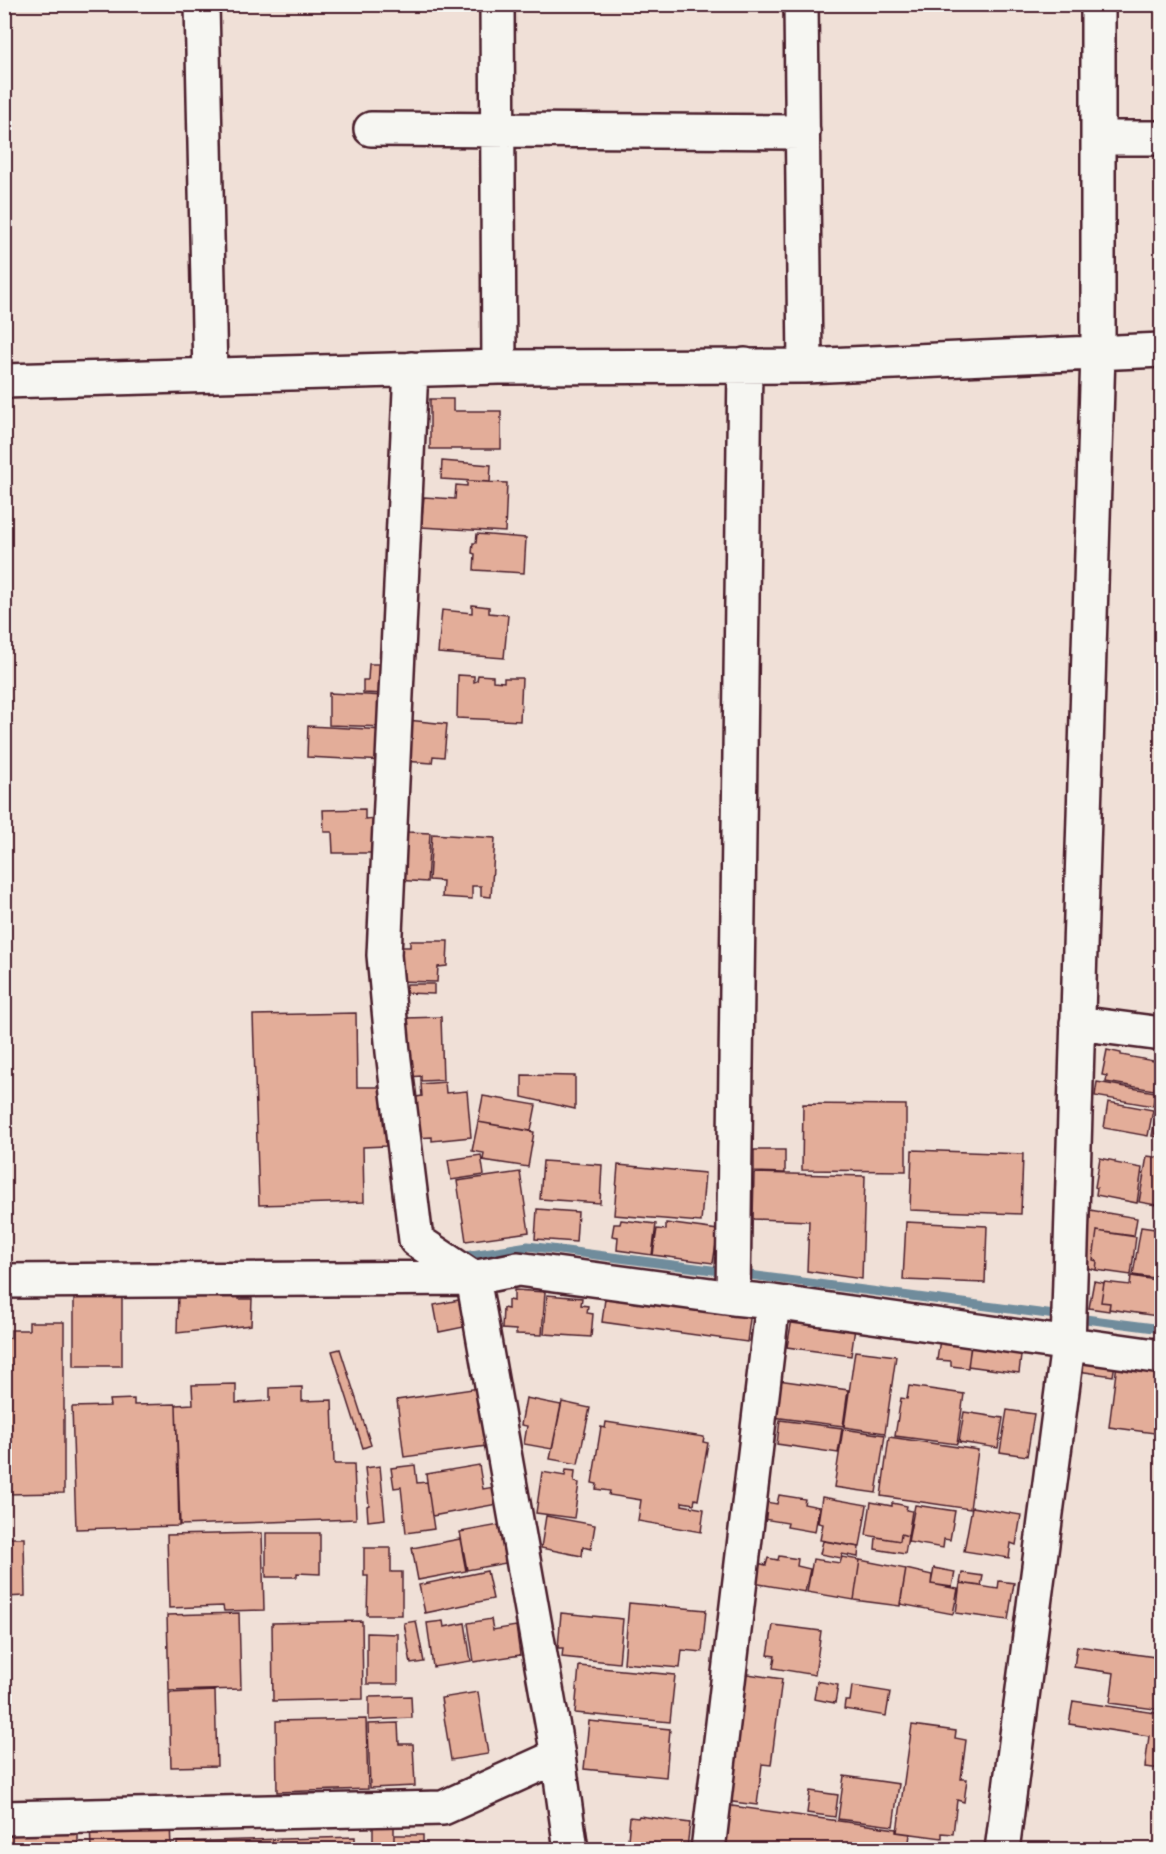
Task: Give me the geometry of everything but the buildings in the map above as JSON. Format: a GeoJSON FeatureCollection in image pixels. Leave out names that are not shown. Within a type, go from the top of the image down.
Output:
{"type":"FeatureCollection","features":[{"type":"Feature","properties":{"kind":"street"},"geometry":{"type":"LineString","coordinates":[[202,4],[210,375]]}},
{"type":"Feature","properties":{"kind":"street"},"geometry":{"type":"LineString","coordinates":[[497,4],[499,367]]}},
{"type":"Feature","properties":{"kind":"street"},"geometry":{"type":"LineString","coordinates":[[801,4],[806,366]]}},
{"type":"Feature","properties":{"kind":"street"},"geometry":{"type":"LineString","coordinates":[[1002,1850],[1068,1345],[1098,353],[1098,4]]}},
{"type":"Feature","properties":{"kind":"street"},"geometry":{"type":"LineString","coordinates":[[371,129],[803,132]]}},
{"type":"Feature","properties":{"kind":"street"},"geometry":{"type":"LineString","coordinates":[[1098,138],[1161,138]]}},
{"type":"Feature","properties":{"kind":"street"},"geometry":{"type":"LineString","coordinates":[[4,381],[499,367],[806,366],[1161,350]]}},
{"type":"Feature","properties":{"kind":"street"},"geometry":{"type":"LineString","coordinates":[[733,1298],[745,365]]}},
{"type":"Feature","properties":{"kind":"street"},"geometry":{"type":"LineString","coordinates":[[411,369],[384,956],[393,1053],[416,1240],[473,1278],[558,1756],[571,1850]]}},
{"type":"Feature","properties":{"kind":"street"},"geometry":{"type":"LineString","coordinates":[[1077,1023],[1161,1034]]}},
{"type":"Feature","properties":{"kind":"street"},"geometry":{"type":"LineString","coordinates":[[4,1281],[473,1278],[518,1269],[773,1302],[1161,1357]]}},
{"type":"Feature","properties":{"kind":"street"},"geometry":{"type":"LineString","coordinates":[[708,1850],[773,1302]]}},
{"type":"Feature","properties":{"kind":"street"},"geometry":{"type":"LineString","coordinates":[[4,1818],[443,1808],[558,1756]]}},
{"type":"Feature","properties":{"kind":"waterway"},"geometry":{"type":"LineString","coordinates":[[459,1257],[528,1246],[1162,1329]]}}]}
